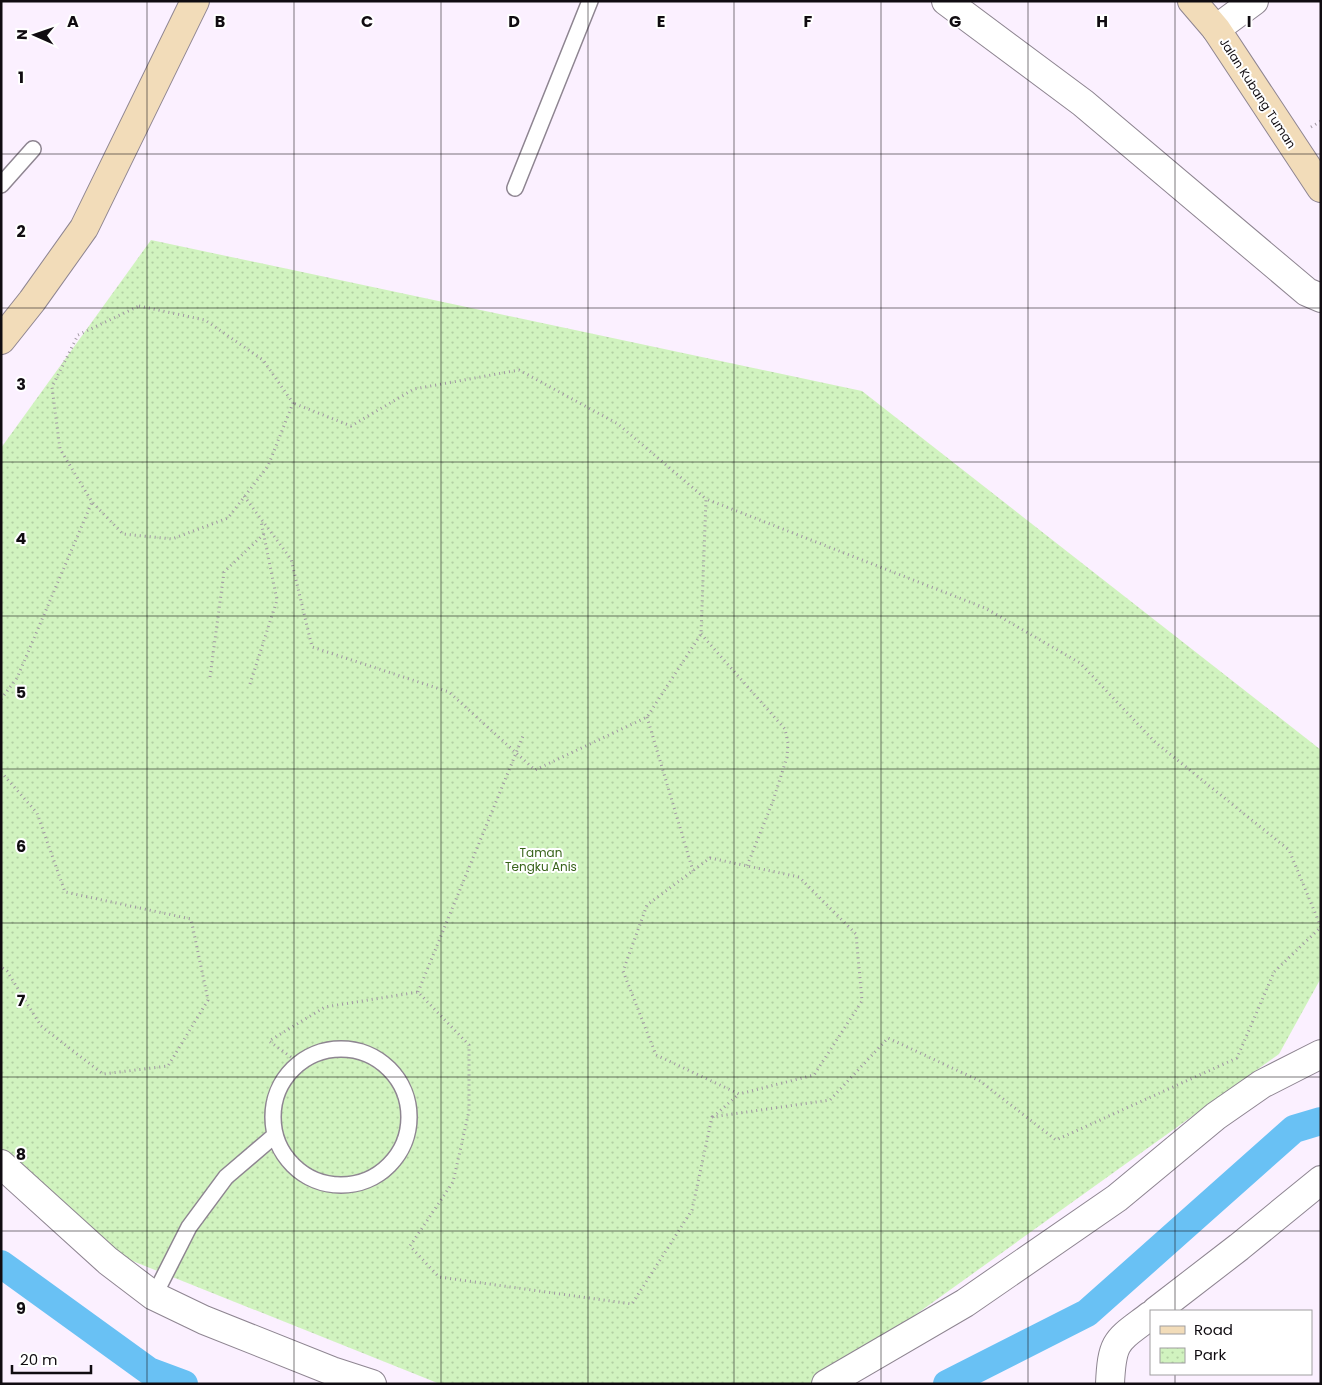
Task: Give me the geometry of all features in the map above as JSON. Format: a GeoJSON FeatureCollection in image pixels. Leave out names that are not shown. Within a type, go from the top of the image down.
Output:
{"type":"FeatureCollection","features":[{"type":"Feature","properties":{"kind":"main road"},"geometry":{"type":"LineString","coordinates":[[1,340],[32,302],[84,228],[195,1]]}},
{"type":"Feature","properties":{"kind":"main road","name":"Jalan Kubang Tuman"},"geometry":{"type":"LineString","coordinates":[[1192,1],[1216,29],[1321,188]]}},
{"type":"Feature","properties":{"kind":"street"},"geometry":{"type":"LineString","coordinates":[[946,1],[1083,103],[1307,292],[1321,298]]}},
{"type":"Feature","properties":{"kind":"street"},"geometry":{"type":"LineString","coordinates":[[1216,29],[1254,1]]}},
{"type":"Feature","properties":{"kind":"street"},"geometry":{"type":"LineString","coordinates":[[826,1384],[965,1303],[1117,1198],[1216,1116],[1262,1084],[1321,1054]]}},
{"type":"Feature","properties":{"kind":"street"},"geometry":{"type":"LineString","coordinates":[[1,1164],[108,1261],[154,1296],[204,1320],[372,1384]]}},
{"type":"Feature","properties":{"kind":"street"},"geometry":{"type":"LineString","coordinates":[[1157,1310],[1240,1247],[1321,1180]]}},
{"type":"Feature","properties":{"kind":"street"},"geometry":{"type":"LineString","coordinates":[[1110,1384],[1113,1350],[1119,1339],[1150,1316]]}},
{"type":"Feature","properties":{"kind":"lane"},"geometry":{"type":"LineString","coordinates":[[515,188],[590,1]]}},
{"type":"Feature","properties":{"kind":"lane"},"geometry":{"type":"LineString","coordinates":[[1,185],[33,149]]}},
{"type":"Feature","properties":{"kind":"lane"},"geometry":{"type":"LineString","coordinates":[[349,1048],[375,1057],[395,1074],[407,1099],[409,1126],[401,1152],[383,1172],[359,1184],[332,1186],[307,1178],[286,1160],[274,1136],[272,1109],[281,1083],[299,1062],[322,1050],[349,1048]]}},
{"type":"Feature","properties":{"kind":"lane"},"geometry":{"type":"LineString","coordinates":[[154,1296],[189,1227],[226,1177],[274,1136]]}},
{"type":"Feature","properties":{"kind":"path"},"geometry":{"type":"LineString","coordinates":[[293,403],[268,466],[228,518],[172,539],[123,534],[92,502],[60,449],[52,387],[78,335],[140,306],[205,320],[263,360],[293,403],[351,426],[414,389],[519,370],[618,424],[706,499],[986,608],[1080,663],[1155,742],[1289,850],[1321,927],[1274,972],[1237,1058],[1056,1140],[980,1081],[888,1038],[830,1100],[712,1117]]}},
{"type":"Feature","properties":{"kind":"path"},"geometry":{"type":"LineString","coordinates":[[244,496],[291,559],[312,647],[449,692],[535,770],[647,717],[701,634],[706,499]]}},
{"type":"Feature","properties":{"kind":"path"},"geometry":{"type":"LineString","coordinates":[[1,699],[17,678],[92,502]]}},
{"type":"Feature","properties":{"kind":"path"},"geometry":{"type":"LineString","coordinates":[[250,684],[277,600],[261,518]]}},
{"type":"Feature","properties":{"kind":"path"},"geometry":{"type":"LineString","coordinates":[[210,677],[224,572],[264,534]]}},
{"type":"Feature","properties":{"kind":"path"},"geometry":{"type":"LineString","coordinates":[[701,634],[784,728],[788,743],[787,757],[747,866]]}},
{"type":"Feature","properties":{"kind":"path"},"geometry":{"type":"LineString","coordinates":[[647,717],[693,871]]}},
{"type":"Feature","properties":{"kind":"path"},"geometry":{"type":"LineString","coordinates":[[418,992],[523,736]]}},
{"type":"Feature","properties":{"kind":"path"},"geometry":{"type":"LineString","coordinates":[[1,772],[38,813],[65,892],[191,919],[208,1000],[168,1066],[103,1074],[41,1026],[7,971],[1,967]]}},
{"type":"Feature","properties":{"kind":"path"},"geometry":{"type":"LineString","coordinates":[[418,992],[469,1045],[468,1111],[453,1182],[410,1246],[439,1277],[632,1304],[692,1210],[712,1117],[738,1094],[814,1075],[862,1001],[856,934],[799,877],[710,858],[647,905],[623,971],[656,1055],[738,1094]]}},
{"type":"Feature","properties":{"kind":"path"},"geometry":{"type":"LineString","coordinates":[[299,1062],[269,1041],[325,1007],[418,992]]}},
{"type":"Feature","properties":{"kind":"green space","name":"Taman Tengku Anis"},"geometry":{"type":"Polygon","coordinates":[[[151,240],[862,391],[1321,750],[1321,978],[1279,1054],[837,1371],[809,1384],[440,1384],[115,1254],[1,1154],[1,448],[151,240]]]}},
{"type":"Feature","properties":{"kind":"waterway"},"geometry":{"type":"LineString","coordinates":[[947,1384],[1087,1313],[1294,1129],[1321,1121]]}},
{"type":"Feature","properties":{"kind":"waterway"},"geometry":{"type":"LineString","coordinates":[[1,1264],[149,1371],[184,1384]]}}]}
